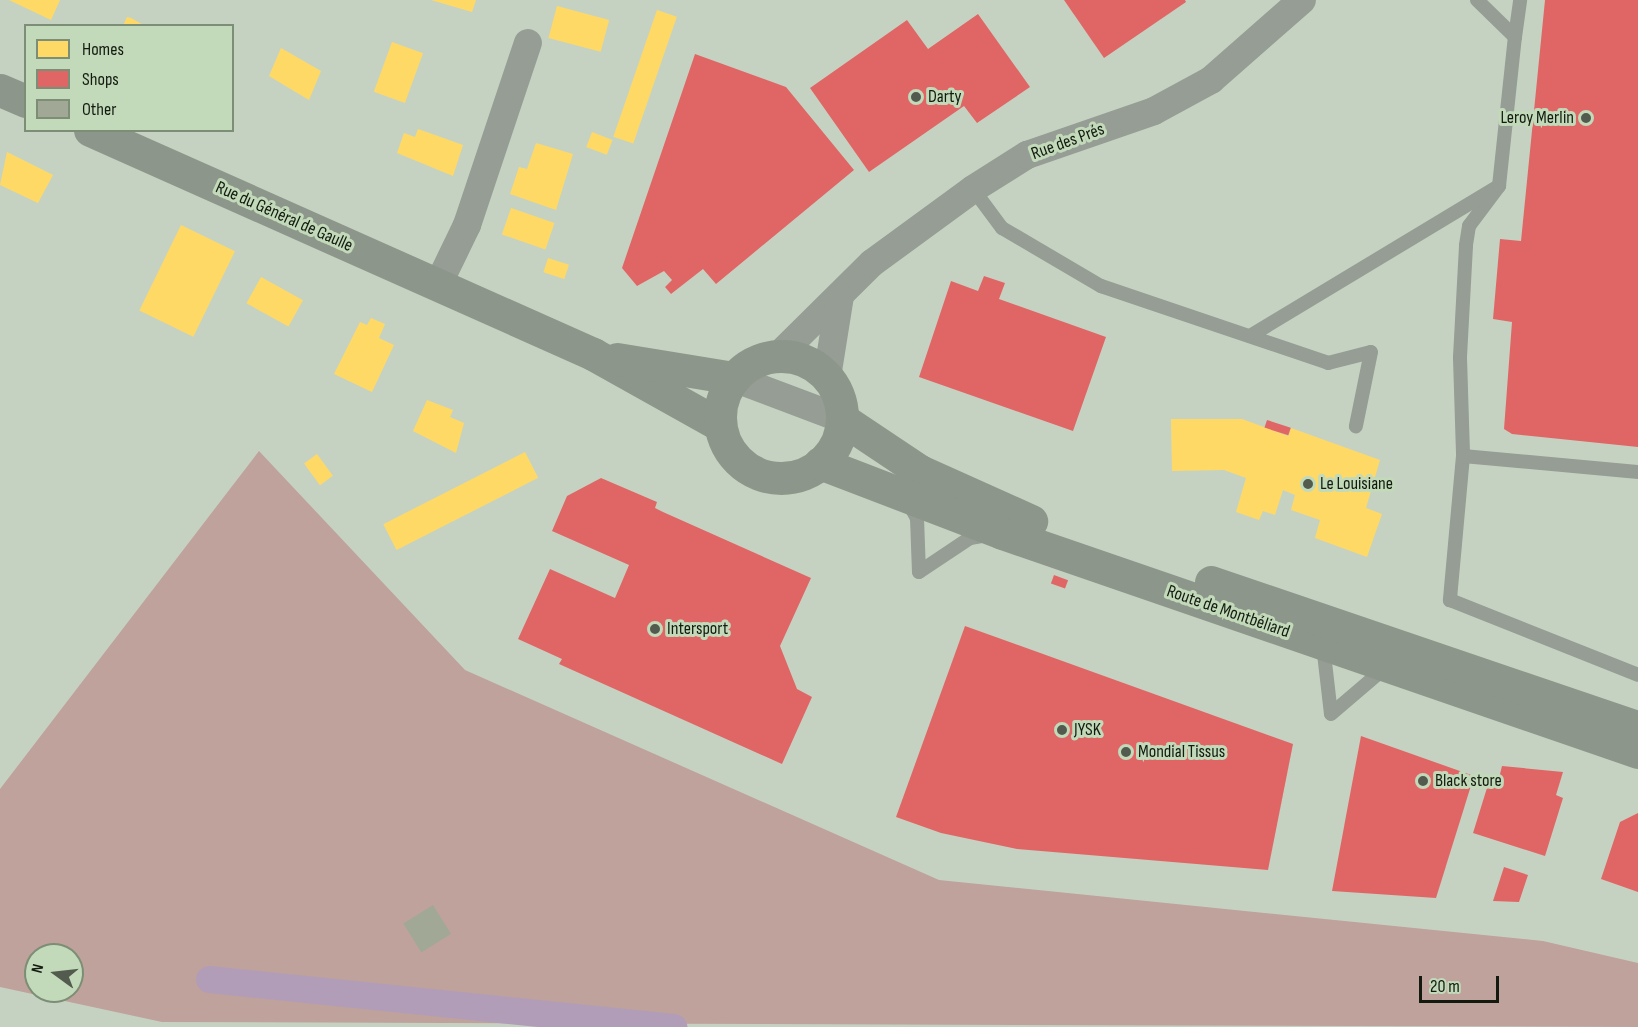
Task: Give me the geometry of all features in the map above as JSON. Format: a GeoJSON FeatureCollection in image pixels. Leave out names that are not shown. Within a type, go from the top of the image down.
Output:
{"type":"FeatureCollection","features":[{"type":"Feature","properties":{"kind":"main road"},"geometry":{"type":"LineString","coordinates":[[0,90],[24,100]]}},
{"type":"Feature","properties":{"kind":"main road","name":"Rue du Général de Gaulle"},"geometry":{"type":"LineString","coordinates":[[94,132],[593,354]]}},
{"type":"Feature","properties":{"kind":"main road"},"geometry":{"type":"LineString","coordinates":[[593,354],[733,378]]}},
{"type":"Feature","properties":{"kind":"main road"},"geometry":{"type":"LineString","coordinates":[[593,354],[720,425]]}},
{"type":"Feature","properties":{"kind":"main road"},"geometry":{"type":"LineString","coordinates":[[778,356],[813,365],[827,377],[842,419],[835,443],[820,463],[786,478],[759,473],[736,458],[720,425],[725,392],[733,378],[746,367],[778,356]]}},
{"type":"Feature","properties":{"kind":"main road","name":"Route de Montbéliard"},"geometry":{"type":"LineString","coordinates":[[842,419],[920,471],[1018,517],[1638,727]]}},
{"type":"Feature","properties":{"kind":"main road","name":"Route de Montbéliard"},"geometry":{"type":"LineString","coordinates":[[820,463],[1002,533],[1638,752]]}},
{"type":"Feature","properties":{"kind":"street","name":"Rue des Prés"},"geometry":{"type":"LineString","coordinates":[[778,356],[872,263],[973,189],[1027,155],[1154,111],[1211,80],[1302,0]]}},
{"type":"Feature","properties":{"kind":"street"},"geometry":{"type":"LineString","coordinates":[[438,285],[467,225],[528,44]]}},
{"type":"Feature","properties":{"kind":"street"},"geometry":{"type":"LineString","coordinates":[[827,377],[840,296]]}},
{"type":"Feature","properties":{"kind":"street"},"geometry":{"type":"LineString","coordinates":[[733,378],[842,419]]}},
{"type":"Feature","properties":{"kind":"lane"},"geometry":{"type":"LineString","coordinates":[[1477,0],[1515,37]]}},
{"type":"Feature","properties":{"kind":"lane"},"geometry":{"type":"LineString","coordinates":[[1520,0],[1499,186],[1469,226],[1460,358],[1463,456],[1450,600],[1638,675]]}},
{"type":"Feature","properties":{"kind":"lane"},"geometry":{"type":"LineString","coordinates":[[1250,336],[1499,186]]}},
{"type":"Feature","properties":{"kind":"lane"},"geometry":{"type":"LineString","coordinates":[[973,189],[1002,228],[1042,255],[1101,286],[1328,363],[1371,352],[1356,426]]}},
{"type":"Feature","properties":{"kind":"lane"},"geometry":{"type":"LineString","coordinates":[[1463,456],[1638,472]]}},
{"type":"Feature","properties":{"kind":"lane"},"geometry":{"type":"LineString","coordinates":[[904,495],[917,518],[919,572],[970,538],[1002,533]]}},
{"type":"Feature","properties":{"kind":"lane"},"geometry":{"type":"LineString","coordinates":[[1323,645],[1331,714],[1386,667]]}},
{"type":"Feature","properties":{"kind":"shaded area"},"geometry":{"type":"Polygon","coordinates":[[[259,451],[465,670],[939,880],[1543,941],[1638,963],[1638,1027],[162,1022],[74,1003],[84,1003],[84,943],[24,943],[24,992],[0,987],[0,789],[259,451]]]}},
{"type":"Feature","properties":{"kind":"building: Homes"},"geometry":{"type":"Polygon","coordinates":[[[9,0],[60,0],[51,20],[9,0]]]}},
{"type":"Feature","properties":{"kind":"building: Homes"},"geometry":{"type":"Polygon","coordinates":[[[431,0],[476,0],[472,12],[431,0]]]}},
{"type":"Feature","properties":{"kind":"building: Homes"},"geometry":{"type":"Polygon","coordinates":[[[557,6],[609,20],[601,52],[548,38],[557,6]]]}},
{"type":"Feature","properties":{"kind":"building: Homes"},"geometry":{"type":"Polygon","coordinates":[[[657,10],[677,17],[633,144],[613,137],[657,10]]]}},
{"type":"Feature","properties":{"kind":"building: Homes"},"geometry":{"type":"Polygon","coordinates":[[[127,17],[142,24],[124,24],[127,17]]]}},
{"type":"Feature","properties":{"kind":"building: Homes"},"geometry":{"type":"Polygon","coordinates":[[[392,42],[423,53],[405,103],[374,92],[392,42]]]}},
{"type":"Feature","properties":{"kind":"building: Homes"},"geometry":{"type":"Polygon","coordinates":[[[281,48],[321,71],[309,100],[269,76],[281,48]]]}},
{"type":"Feature","properties":{"kind":"building: Homes"},"geometry":{"type":"Polygon","coordinates":[[[418,129],[463,145],[453,176],[397,153],[404,133],[415,137],[418,129]]]}},
{"type":"Feature","properties":{"kind":"building: Homes"},"geometry":{"type":"Polygon","coordinates":[[[592,132],[613,140],[607,155],[586,147],[592,132]]]}},
{"type":"Feature","properties":{"kind":"building: Homes"},"geometry":{"type":"Polygon","coordinates":[[[536,143],[573,154],[556,210],[510,194],[519,167],[527,169],[536,143]]]}},
{"type":"Feature","properties":{"kind":"building: Homes"},"geometry":{"type":"Polygon","coordinates":[[[7,152],[53,175],[38,203],[0,185],[7,152]]]}},
{"type":"Feature","properties":{"kind":"building: Homes"},"geometry":{"type":"Polygon","coordinates":[[[511,208],[554,223],[545,249],[502,234],[511,208]]]}},
{"type":"Feature","properties":{"kind":"building: Homes"},"geometry":{"type":"Polygon","coordinates":[[[181,225],[235,251],[193,337],[139,310],[181,225]]]}},
{"type":"Feature","properties":{"kind":"building: Homes"},"geometry":{"type":"Polygon","coordinates":[[[548,258],[569,265],[564,279],[543,272],[548,258]]]}},
{"type":"Feature","properties":{"kind":"building: Homes"},"geometry":{"type":"Polygon","coordinates":[[[261,277],[303,300],[288,327],[246,303],[261,277]]]}},
{"type":"Feature","properties":{"kind":"building: Homes"},"geometry":{"type":"Polygon","coordinates":[[[371,318],[385,324],[379,338],[394,345],[372,392],[334,374],[360,322],[367,325],[371,318]]]}},
{"type":"Feature","properties":{"kind":"building: Homes"},"geometry":{"type":"Polygon","coordinates":[[[427,400],[453,410],[450,417],[464,423],[456,453],[413,431],[427,400]]]}},
{"type":"Feature","properties":{"kind":"building: Homes","name":"Le Louisiane"},"geometry":{"type":"Polygon","coordinates":[[[1171,419],[1242,419],[1288,436],[1291,428],[1380,460],[1366,508],[1382,514],[1367,557],[1315,538],[1320,520],[1291,510],[1295,495],[1283,490],[1275,515],[1263,511],[1259,520],[1236,512],[1246,478],[1224,470],[1172,471],[1171,419]]]}},
{"type":"Feature","properties":{"kind":"building: Homes"},"geometry":{"type":"Polygon","coordinates":[[[525,452],[538,478],[396,550],[383,524],[525,452]]]}},
{"type":"Feature","properties":{"kind":"building: Homes"},"geometry":{"type":"Polygon","coordinates":[[[317,454],[333,476],[320,485],[304,463],[317,454]]]}},
{"type":"Feature","properties":{"kind":"building: Shops"},"geometry":{"type":"Polygon","coordinates":[[[1064,0],[1185,0],[1186,2],[1104,58],[1064,0]]]}},
{"type":"Feature","properties":{"kind":"building: Shops","name":"Leroy Merlin"},"geometry":{"type":"Polygon","coordinates":[[[1545,0],[1638,0],[1638,447],[1512,434],[1504,429],[1512,322],[1493,319],[1500,239],[1521,241],[1545,0]]]}},
{"type":"Feature","properties":{"kind":"building: Shops","name":"Darty"},"geometry":{"type":"Polygon","coordinates":[[[978,14],[1030,87],[977,123],[964,106],[869,172],[810,88],[907,20],[928,49],[978,14]]]}},
{"type":"Feature","properties":{"kind":"building: Shops"},"geometry":{"type":"Polygon","coordinates":[[[695,54],[786,87],[854,170],[716,284],[703,269],[671,294],[665,287],[672,280],[664,271],[637,286],[622,268],[695,54]]]}},
{"type":"Feature","properties":{"kind":"building: Shops"},"geometry":{"type":"Polygon","coordinates":[[[984,276],[1005,283],[999,299],[1106,337],[1073,431],[919,377],[951,281],[978,291],[984,276]]]}},
{"type":"Feature","properties":{"kind":"building: Shops"},"geometry":{"type":"Polygon","coordinates":[[[1267,420],[1291,428],[1288,435],[1265,428],[1267,420]]]}},
{"type":"Feature","properties":{"kind":"building: Shops","name":"Intersport"},"geometry":{"type":"Polygon","coordinates":[[[601,478],[657,502],[655,508],[663,512],[811,578],[780,646],[797,689],[812,697],[782,764],[559,664],[562,659],[518,639],[550,569],[615,598],[629,565],[552,531],[567,496],[601,478]]]}},
{"type":"Feature","properties":{"kind":"building: Shops"},"geometry":{"type":"Polygon","coordinates":[[[1054,575],[1068,580],[1065,589],[1051,583],[1054,575]]]}},
{"type":"Feature","properties":{"kind":"building: Shops"},"geometry":{"type":"Polygon","coordinates":[[[965,626],[1293,744],[1268,870],[1017,849],[941,833],[896,817],[965,626]]]}},
{"type":"Feature","properties":{"kind":"building: Shops"},"geometry":{"type":"Polygon","coordinates":[[[1361,736],[1474,776],[1436,898],[1332,891],[1361,736]]]}},
{"type":"Feature","properties":{"kind":"building: Shops"},"geometry":{"type":"Polygon","coordinates":[[[1502,766],[1563,772],[1556,795],[1563,798],[1545,856],[1473,833],[1491,775],[1499,778],[1502,766]]]}},
{"type":"Feature","properties":{"kind":"building: Shops"},"geometry":{"type":"Polygon","coordinates":[[[1638,813],[1638,892],[1601,879],[1620,822],[1638,813]]]}},
{"type":"Feature","properties":{"kind":"building: Shops"},"geometry":{"type":"Polygon","coordinates":[[[1504,867],[1528,875],[1519,902],[1493,901],[1504,867]]]}},
{"type":"Feature","properties":{"kind":"building: Other"},"geometry":{"type":"Polygon","coordinates":[[[433,905],[451,934],[421,952],[403,924],[433,905]]]}},
{"type":"Feature","properties":{"kind":"waterway"},"geometry":{"type":"LineString","coordinates":[[209,979],[674,1027]]}},
{"type":"Feature","properties":{"kind":"place","name":"Darty"},"geometry":{"type":"Point","coordinates":[916,97]}},
{"type":"Feature","properties":{"kind":"place","name":"Leroy Merlin"},"geometry":{"type":"Point","coordinates":[1586,118]}},
{"type":"Feature","properties":{"kind":"place","name":"Le Louisiane"},"geometry":{"type":"Point","coordinates":[1308,484]}},
{"type":"Feature","properties":{"kind":"place","name":"Intersport"},"geometry":{"type":"Point","coordinates":[655,629]}},
{"type":"Feature","properties":{"kind":"place","name":"JYSK"},"geometry":{"type":"Point","coordinates":[1062,730]}},
{"type":"Feature","properties":{"kind":"place","name":"Mondial Tissus"},"geometry":{"type":"Point","coordinates":[1126,752]}},
{"type":"Feature","properties":{"kind":"place","name":"Black store"},"geometry":{"type":"Point","coordinates":[1423,781]}}]}
